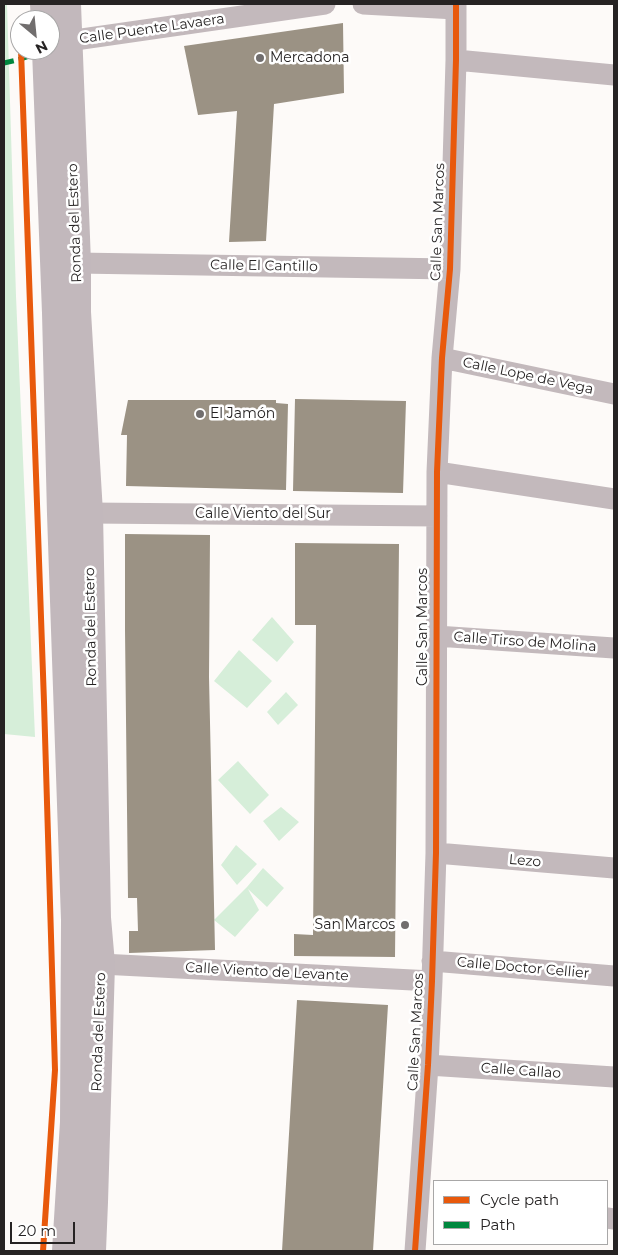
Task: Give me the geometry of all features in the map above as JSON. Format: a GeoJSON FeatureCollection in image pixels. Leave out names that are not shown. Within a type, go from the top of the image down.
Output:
{"type":"FeatureCollection","features":[{"type":"Feature","properties":{"kind":"street","name":"Ronda del Estero"},"geometry":{"type":"LineString","coordinates":[[60,33],[67,4]]}},
{"type":"Feature","properties":{"kind":"street","name":"Calle Puente Lavaera"},"geometry":{"type":"LineString","coordinates":[[60,45],[326,4]]}},
{"type":"Feature","properties":{"kind":"street"},"geometry":{"type":"LineString","coordinates":[[363,4],[456,6]]}},
{"type":"Feature","properties":{"kind":"street","name":"Calle San Marcos"},"geometry":{"type":"LineString","coordinates":[[415,1251],[426,1205],[428,1064],[436,853],[437,472],[442,358],[450,269],[456,6]]}},
{"type":"Feature","properties":{"kind":"street","name":"Ronda del Estero"},"geometry":{"type":"LineString","coordinates":[[57,60],[56,314],[60,514],[76,920],[74,1122],[66,1251]]}},
{"type":"Feature","properties":{"kind":"street","name":"Ronda del Estero"},"geometry":{"type":"LineString","coordinates":[[58,60],[77,263],[77,312],[89,513],[97,918],[101,964],[92,1251]]}},
{"type":"Feature","properties":{"kind":"street"},"geometry":{"type":"LineString","coordinates":[[456,60],[614,75]]}},
{"type":"Feature","properties":{"kind":"street","name":"Calle El Cantillo"},"geometry":{"type":"LineString","coordinates":[[77,263],[450,269]]}},
{"type":"Feature","properties":{"kind":"street","name":"Calle Lope de Vega"},"geometry":{"type":"LineString","coordinates":[[442,358],[614,394]]}},
{"type":"Feature","properties":{"kind":"street"},"geometry":{"type":"LineString","coordinates":[[437,472],[614,499]]}},
{"type":"Feature","properties":{"kind":"street","name":"Calle Viento del Sur"},"geometry":{"type":"LineString","coordinates":[[89,513],[436,516]]}},
{"type":"Feature","properties":{"kind":"street","name":"Calle Tirso de Molina"},"geometry":{"type":"LineString","coordinates":[[436,636],[614,648]]}},
{"type":"Feature","properties":{"kind":"street","name":"Lezo"},"geometry":{"type":"LineString","coordinates":[[436,853],[614,868]]}},
{"type":"Feature","properties":{"kind":"street","name":"Calle Viento de Levante"},"geometry":{"type":"LineString","coordinates":[[101,964],[432,971]]}},
{"type":"Feature","properties":{"kind":"street","name":"Calle Doctor Cellier"},"geometry":{"type":"LineString","coordinates":[[432,971],[614,976]]}},
{"type":"Feature","properties":{"kind":"street","name":"Calle Callao"},"geometry":{"type":"LineString","coordinates":[[428,1064],[614,1077]]}},
{"type":"Feature","properties":{"kind":"green space"},"geometry":{"type":"Polygon","coordinates":[[[4,4],[7,4],[16,296],[35,737],[4,734],[4,4]]]}},
{"type":"Feature","properties":{"kind":"green space"},"geometry":{"type":"Polygon","coordinates":[[[272,617],[294,642],[277,662],[252,640],[272,617]]]}},
{"type":"Feature","properties":{"kind":"green space"},"geometry":{"type":"Polygon","coordinates":[[[239,650],[272,681],[247,708],[214,681],[239,650]]]}},
{"type":"Feature","properties":{"kind":"green space"},"geometry":{"type":"Polygon","coordinates":[[[286,692],[298,705],[278,725],[267,712],[286,692]]]}},
{"type":"Feature","properties":{"kind":"green space"},"geometry":{"type":"Polygon","coordinates":[[[238,761],[269,795],[250,814],[218,780],[238,761]]]}},
{"type":"Feature","properties":{"kind":"green space"},"geometry":{"type":"Polygon","coordinates":[[[281,807],[299,822],[279,841],[263,821],[281,807]]]}},
{"type":"Feature","properties":{"kind":"green space"},"geometry":{"type":"Polygon","coordinates":[[[236,845],[257,864],[237,885],[221,865],[236,845]]]}},
{"type":"Feature","properties":{"kind":"green space"},"geometry":{"type":"Polygon","coordinates":[[[263,868],[284,888],[267,907],[248,889],[259,910],[235,937],[214,920],[263,868]]]}},
{"type":"Feature","properties":{"kind":"building"},"geometry":{"type":"Polygon","coordinates":[[[343,23],[344,93],[274,104],[266,241],[229,242],[237,111],[198,115],[184,46],[343,23]]]}},
{"type":"Feature","properties":{"kind":"building"},"geometry":{"type":"Polygon","coordinates":[[[295,399],[406,401],[403,493],[293,491],[295,399]]]}},
{"type":"Feature","properties":{"kind":"building"},"geometry":{"type":"Polygon","coordinates":[[[128,400],[276,400],[276,403],[288,404],[286,490],[126,486],[127,435],[121,435],[128,400]]]}},
{"type":"Feature","properties":{"kind":"building"},"geometry":{"type":"Polygon","coordinates":[[[125,534],[210,535],[209,677],[215,950],[129,953],[129,931],[138,931],[137,898],[128,898],[125,534]]]}},
{"type":"Feature","properties":{"kind":"building"},"geometry":{"type":"Polygon","coordinates":[[[295,543],[399,544],[395,957],[294,956],[294,934],[313,935],[316,625],[295,625],[295,543]]]}},
{"type":"Feature","properties":{"kind":"building"},"geometry":{"type":"Polygon","coordinates":[[[297,1000],[388,1005],[373,1251],[282,1251],[297,1000]]]}},
{"type":"Feature","properties":{"kind":"marked path"},"geometry":{"type":"LineString","coordinates":[[4,63],[17,60]]}},
{"type":"Feature","properties":{"kind":"cycle path"},"geometry":{"type":"LineString","coordinates":[[415,1251],[432,981],[436,853],[437,472],[442,358],[450,269],[456,4]]}},
{"type":"Feature","properties":{"kind":"cycle path"},"geometry":{"type":"LineString","coordinates":[[21,60],[55,1070],[43,1251]]}},
{"type":"Feature","properties":{"kind":"place","name":"Mercadona"},"geometry":{"type":"Point","coordinates":[260,58]}},
{"type":"Feature","properties":{"kind":"place","name":"El Jamón"},"geometry":{"type":"Point","coordinates":[200,414]}},
{"type":"Feature","properties":{"kind":"place","name":"San Marcos"},"geometry":{"type":"Point","coordinates":[405,925]}}]}
